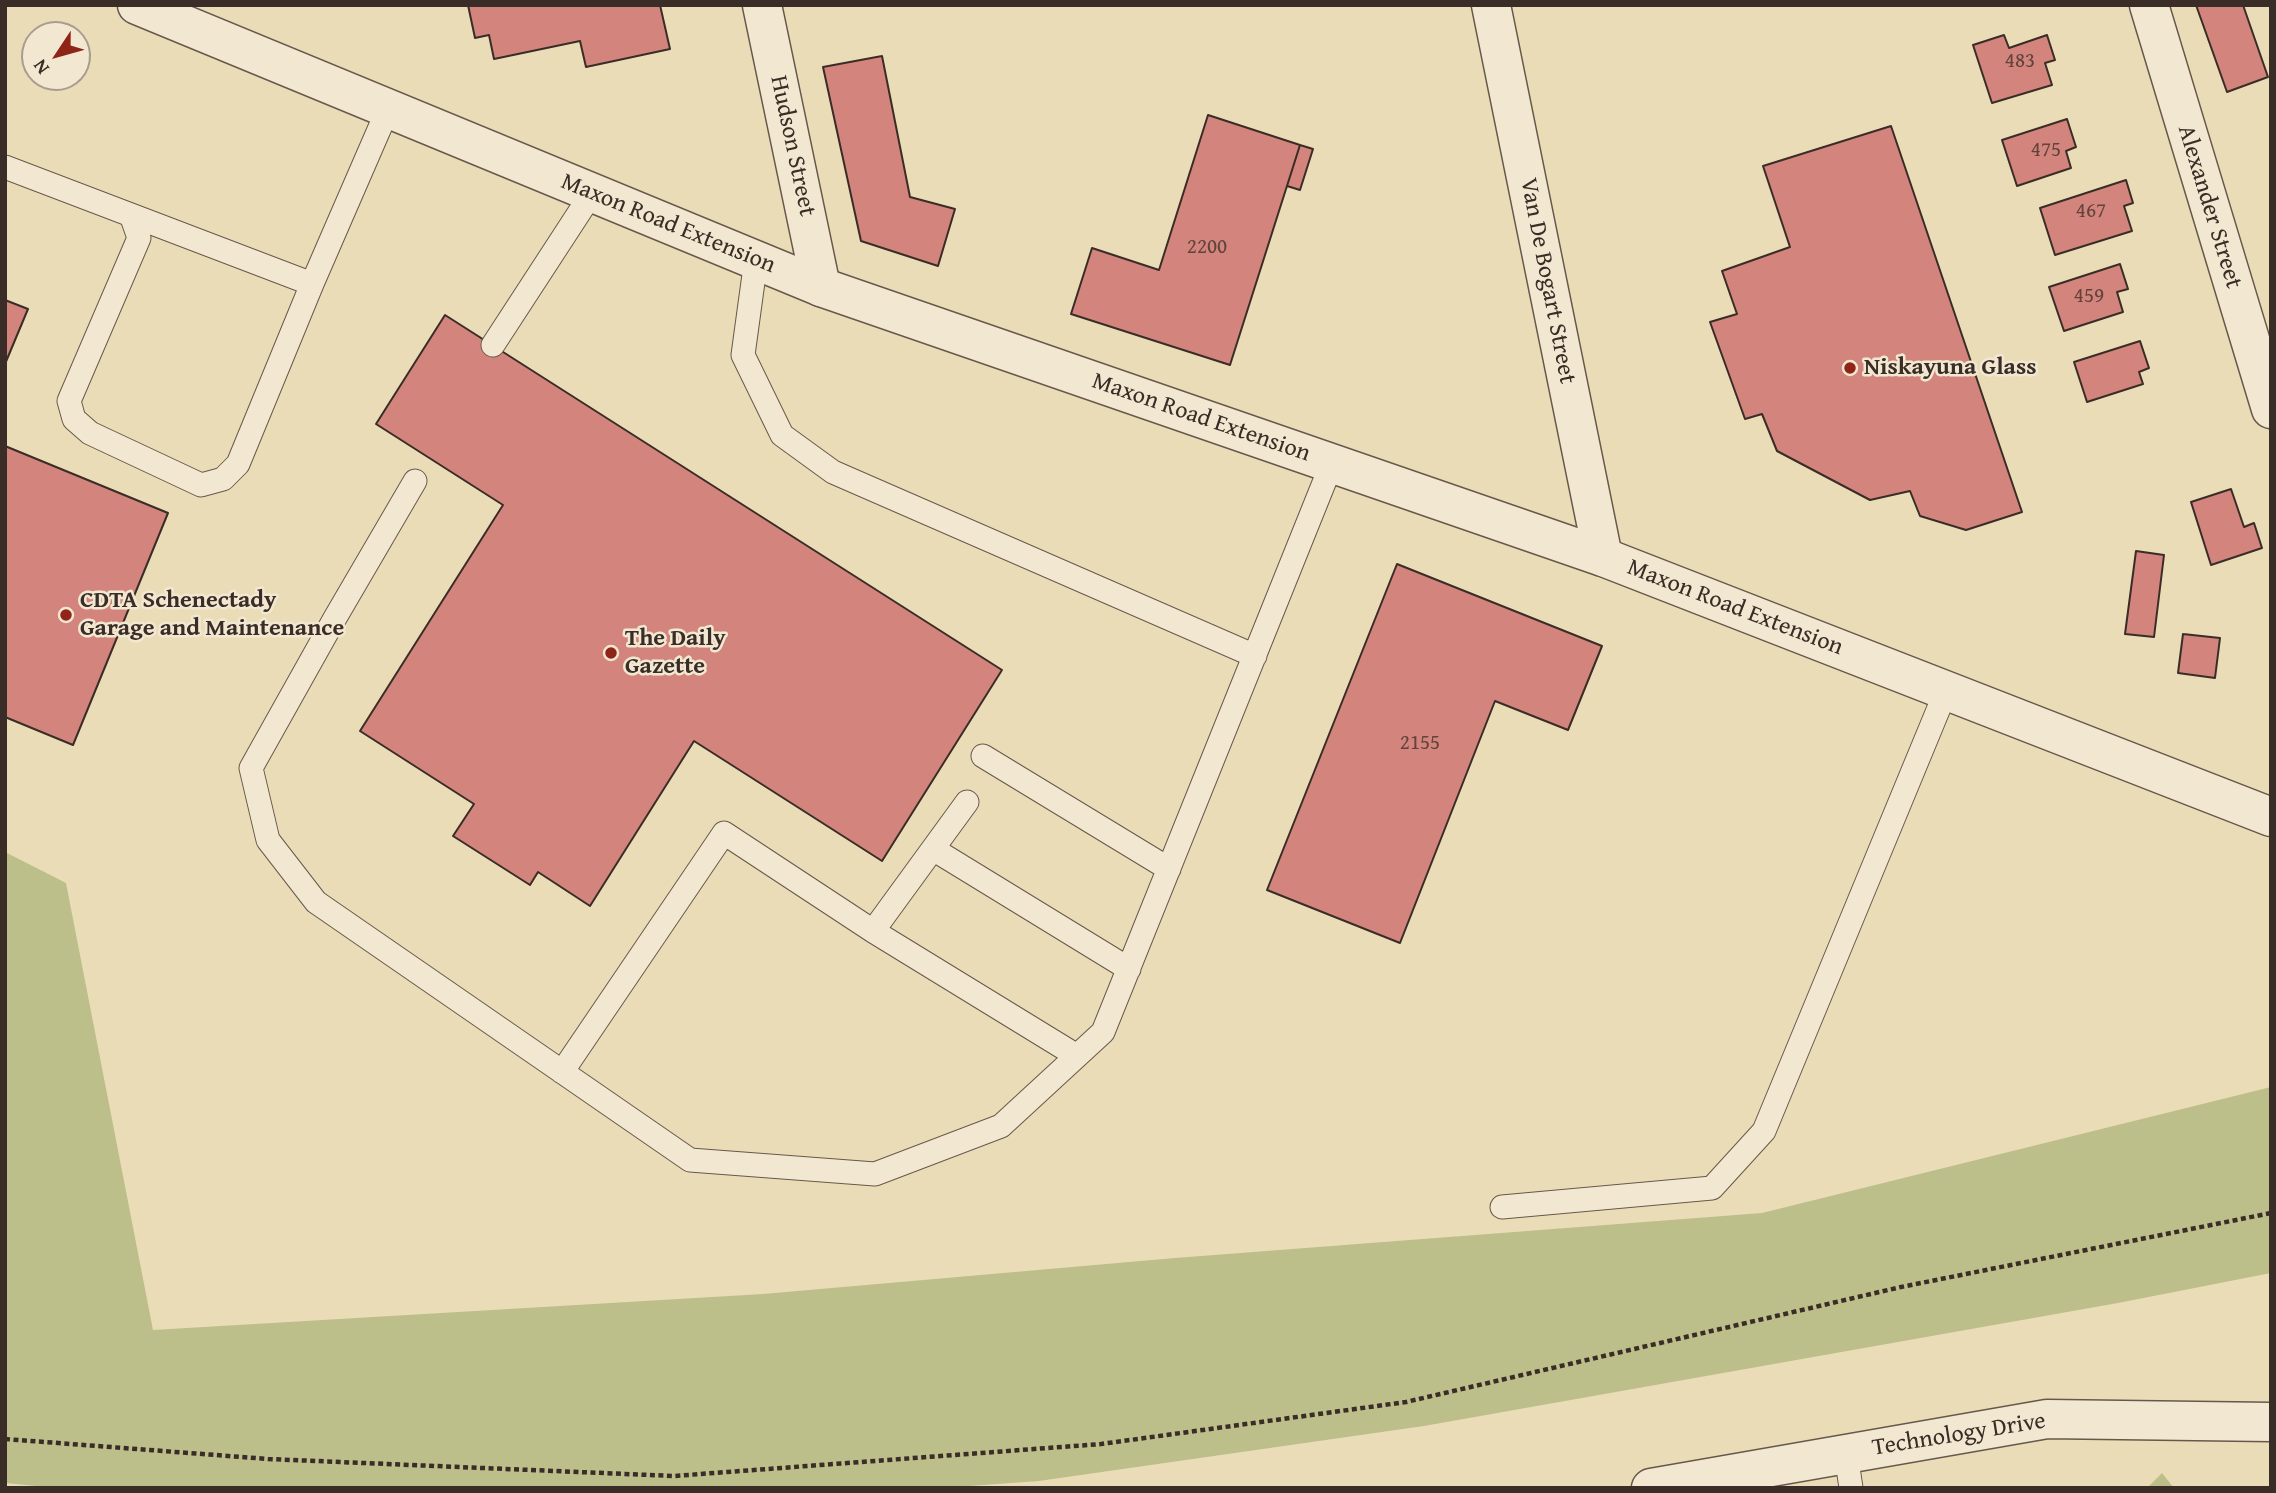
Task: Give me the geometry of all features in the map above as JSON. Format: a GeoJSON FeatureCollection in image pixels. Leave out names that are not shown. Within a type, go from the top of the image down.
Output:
{"type":"FeatureCollection","features":[{"type":"Feature","properties":{"kind":"street","name":"Maxon Road Extension"},"geometry":{"type":"LineString","coordinates":[[136,5],[821,287],[1603,557],[2271,817]]}},
{"type":"Feature","properties":{"kind":"street","name":"Hudson Street"},"geometry":{"type":"LineString","coordinates":[[762,5],[821,287]]}},
{"type":"Feature","properties":{"kind":"street","name":"Van De Bogart Street"},"geometry":{"type":"LineString","coordinates":[[1491,5],[1603,557]]}},
{"type":"Feature","properties":{"kind":"street","name":"Alexander Street"},"geometry":{"type":"LineString","coordinates":[[2149,5],[2268,394]]}},
{"type":"Feature","properties":{"kind":"street","name":"Technology Drive"},"geometry":{"type":"LineString","coordinates":[[1651,1488],[1849,1471],[2047,1419],[2271,1422]]}},
{"type":"Feature","properties":{"kind":"lane"},"geometry":{"type":"LineString","coordinates":[[131,215],[139,238],[69,401],[74,419],[90,433],[201,485],[222,479],[238,464],[388,109]]}},
{"type":"Feature","properties":{"kind":"lane"},"geometry":{"type":"LineString","coordinates":[[5,167],[312,285]]}},
{"type":"Feature","properties":{"kind":"lane"},"geometry":{"type":"LineString","coordinates":[[493,345],[592,193]]}},
{"type":"Feature","properties":{"kind":"lane"},"geometry":{"type":"LineString","coordinates":[[756,260],[743,355],[782,435],[833,472],[1255,656]]}},
{"type":"Feature","properties":{"kind":"lane"},"geometry":{"type":"LineString","coordinates":[[415,481],[251,768],[268,840],[316,902],[690,1160],[875,1174],[1001,1126],[1103,1032],[1332,463]]}},
{"type":"Feature","properties":{"kind":"lane"},"geometry":{"type":"LineString","coordinates":[[1502,1207],[1712,1188],[1764,1131],[1946,691]]}},
{"type":"Feature","properties":{"kind":"lane"},"geometry":{"type":"LineString","coordinates":[[983,756],[1169,869]]}},
{"type":"Feature","properties":{"kind":"lane"},"geometry":{"type":"LineString","coordinates":[[873,931],[967,802]]}},
{"type":"Feature","properties":{"kind":"lane"},"geometry":{"type":"LineString","coordinates":[[562,1072],[723,832],[873,931],[1077,1056]]}},
{"type":"Feature","properties":{"kind":"lane"},"geometry":{"type":"LineString","coordinates":[[933,849],[1129,969]]}},
{"type":"Feature","properties":{"kind":"path"},"geometry":{"type":"LineString","coordinates":[[5,1439],[268,1459],[674,1476],[1101,1444],[1406,1402],[1901,1287],[2271,1213]]}},
{"type":"Feature","properties":{"kind":"green space"},"geometry":{"type":"Polygon","coordinates":[[[5,852],[66,883],[153,1330],[763,1294],[1175,1258],[1762,1213],[2271,1087],[2271,1273],[2118,1303],[1424,1426],[1039,1481],[942,1488],[56,1488],[5,1483],[5,852]]]}},
{"type":"Feature","properties":{"kind":"green space"},"geometry":{"type":"Polygon","coordinates":[[[2162,1473],[2174,1488],[2147,1488],[2162,1473]]]}},
{"type":"Feature","properties":{"kind":"building"},"geometry":{"type":"Polygon","coordinates":[[[468,5],[660,5],[670,49],[586,67],[580,41],[494,59],[489,35],[475,38],[468,5]]]}},
{"type":"Feature","properties":{"kind":"building"},"geometry":{"type":"Polygon","coordinates":[[[2196,5],[2243,5],[2268,77],[2227,92],[2196,5]]]}},
{"type":"Feature","properties":{"kind":"building"},"geometry":{"type":"Polygon","coordinates":[[[2004,35],[2009,48],[2047,35],[2055,60],[2045,63],[2052,85],[1992,103],[1973,45],[2004,35]]]}},
{"type":"Feature","properties":{"kind":"building"},"geometry":{"type":"Polygon","coordinates":[[[882,56],[910,197],[955,209],[938,266],[861,241],[823,67],[882,56]]]}},
{"type":"Feature","properties":{"kind":"building"},"geometry":{"type":"Polygon","coordinates":[[[1208,115],[1300,145],[1230,365],[1071,314],[1092,248],[1159,270],[1208,115]]]}},
{"type":"Feature","properties":{"kind":"building"},"geometry":{"type":"Polygon","coordinates":[[[2067,119],[2076,147],[2066,151],[2071,168],[2017,186],[2002,140],[2067,119]]]}},
{"type":"Feature","properties":{"kind":"building","name":"Niskayuna Glass"},"geometry":{"type":"Polygon","coordinates":[[[1891,126],[2022,512],[1966,530],[1920,516],[1910,491],[1870,500],[1777,451],[1762,414],[1745,419],[1710,322],[1737,314],[1722,271],[1790,247],[1763,166],[1891,126]]]}},
{"type":"Feature","properties":{"kind":"building"},"geometry":{"type":"Polygon","coordinates":[[[1300,145],[1313,149],[1300,190],[1287,186],[1300,145]]]}},
{"type":"Feature","properties":{"kind":"building"},"geometry":{"type":"Polygon","coordinates":[[[2126,180],[2133,203],[2124,206],[2132,231],[2055,255],[2040,208],[2126,180]]]}},
{"type":"Feature","properties":{"kind":"building"},"geometry":{"type":"Polygon","coordinates":[[[2120,264],[2128,289],[2117,292],[2123,312],[2064,331],[2049,287],[2120,264]]]}},
{"type":"Feature","properties":{"kind":"building"},"geometry":{"type":"Polygon","coordinates":[[[5,300],[28,309],[5,364],[5,300]]]}},
{"type":"Feature","properties":{"kind":"building"},"geometry":{"type":"Polygon","coordinates":[[[445,315],[1002,670],[882,861],[694,741],[590,906],[538,872],[530,885],[453,836],[474,804],[360,731],[503,505],[376,424],[445,315]]]}},
{"type":"Feature","properties":{"kind":"building"},"geometry":{"type":"Polygon","coordinates":[[[2140,341],[2149,368],[2139,372],[2143,384],[2087,402],[2074,362],[2140,341]]]}},
{"type":"Feature","properties":{"kind":"building","name":"CDTA Schenectady Garage and Maintenance"},"geometry":{"type":"Polygon","coordinates":[[[5,446],[168,513],[73,745],[5,717],[5,446]]]}},
{"type":"Feature","properties":{"kind":"building"},"geometry":{"type":"Polygon","coordinates":[[[2231,489],[2244,527],[2254,523],[2262,548],[2211,565],[2191,502],[2231,489]]]}},
{"type":"Feature","properties":{"kind":"building"},"geometry":{"type":"Polygon","coordinates":[[[2136,551],[2164,555],[2154,637],[2125,634],[2136,551]]]}},
{"type":"Feature","properties":{"kind":"building"},"geometry":{"type":"Polygon","coordinates":[[[1397,564],[1602,646],[1568,730],[1495,701],[1400,943],[1267,890],[1397,564]]]}},
{"type":"Feature","properties":{"kind":"building"},"geometry":{"type":"Polygon","coordinates":[[[2183,634],[2220,638],[2215,678],[2178,673],[2183,634]]]}},
{"type":"Feature","properties":{"kind":"place","name":"Niskayuna Glass"},"geometry":{"type":"Point","coordinates":[1850,368]}},
{"type":"Feature","properties":{"kind":"place","name":"CDTA Schenectady Garage and Maintenance"},"geometry":{"type":"Point","coordinates":[66,615]}},
{"type":"Feature","properties":{"kind":"place","name":"The Daily Gazette"},"geometry":{"type":"Point","coordinates":[611,653]}}]}
